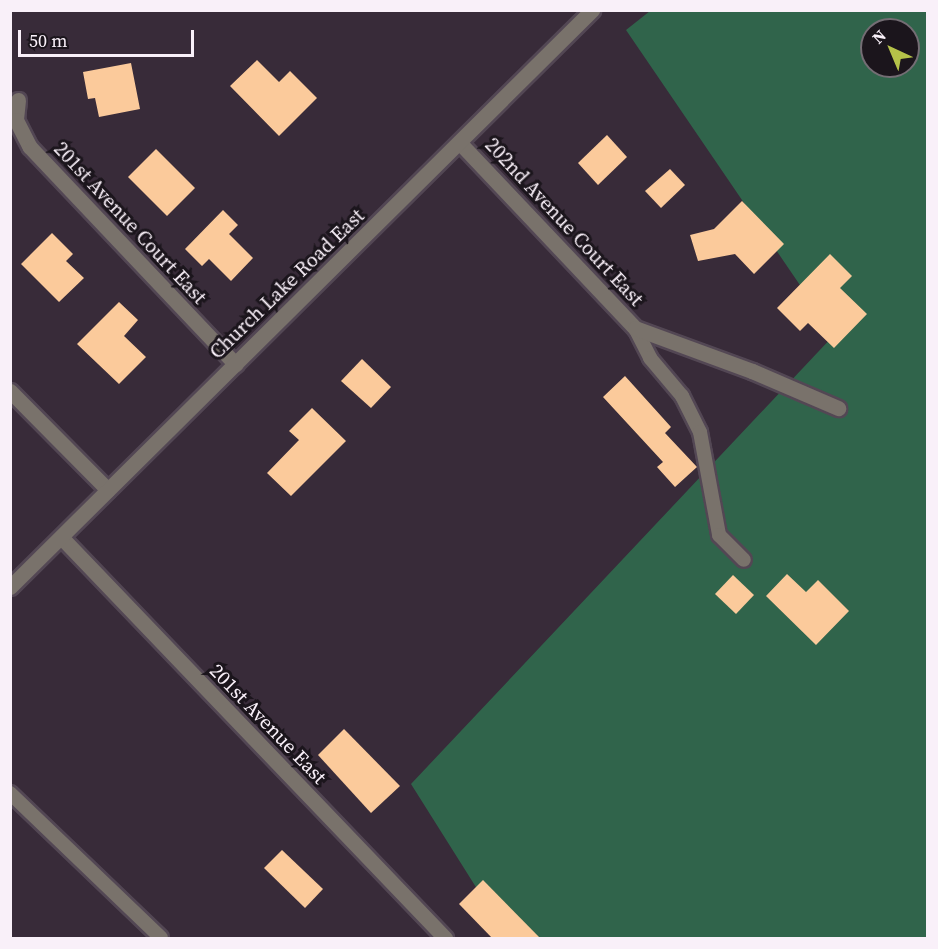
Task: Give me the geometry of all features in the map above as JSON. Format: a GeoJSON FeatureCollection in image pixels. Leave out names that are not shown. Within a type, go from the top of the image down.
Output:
{"type":"FeatureCollection","features":[{"type":"Feature","properties":{"kind":"street","name":"Church Lake Road East"},"geometry":{"type":"LineString","coordinates":[[10,587],[62,538],[592,10]]}},
{"type":"Feature","properties":{"kind":"street","name":"201st Avenue Court East"},"geometry":{"type":"LineString","coordinates":[[18,100],[16,120],[30,147],[235,364]]}},
{"type":"Feature","properties":{"kind":"street","name":"202nd Avenue Court East"},"geometry":{"type":"LineString","coordinates":[[460,143],[635,328],[752,371],[838,408]]}},
{"type":"Feature","properties":{"kind":"street"},"geometry":{"type":"LineString","coordinates":[[10,391],[108,490]]}},
{"type":"Feature","properties":{"kind":"street","name":"201st Avenue East"},"geometry":{"type":"LineString","coordinates":[[62,538],[445,939]]}},
{"type":"Feature","properties":{"kind":"lane"},"geometry":{"type":"LineString","coordinates":[[635,328],[650,358],[682,396],[700,432],[719,535],[744,560]]}},
{"type":"Feature","properties":{"kind":"lane"},"geometry":{"type":"LineString","coordinates":[[10,793],[161,939]]}},
{"type":"Feature","properties":{"kind":"green space"},"geometry":{"type":"Polygon","coordinates":[[[650,11],[927,11],[927,938],[508,938],[411,784],[834,335],[626,30],[650,11]]]}},
{"type":"Feature","properties":{"kind":"building"},"geometry":{"type":"Polygon","coordinates":[[[257,60],[279,82],[290,71],[317,98],[279,136],[230,86],[257,60]]]}},
{"type":"Feature","properties":{"kind":"building"},"geometry":{"type":"Polygon","coordinates":[[[131,63],[140,109],[99,117],[95,98],[88,99],[83,72],[131,63]]]}},
{"type":"Feature","properties":{"kind":"building"},"geometry":{"type":"Polygon","coordinates":[[[607,135],[627,157],[598,185],[578,163],[607,135]]]}},
{"type":"Feature","properties":{"kind":"building"},"geometry":{"type":"Polygon","coordinates":[[[156,149],[195,188],[167,216],[128,177],[156,149]]]}},
{"type":"Feature","properties":{"kind":"building"},"geometry":{"type":"Polygon","coordinates":[[[670,169],[685,185],[661,208],[645,191],[670,169]]]}},
{"type":"Feature","properties":{"kind":"building"},"geometry":{"type":"Polygon","coordinates":[[[742,201],[784,244],[754,274],[735,254],[698,261],[690,235],[714,229],[742,201]]]}},
{"type":"Feature","properties":{"kind":"building"},"geometry":{"type":"Polygon","coordinates":[[[223,210],[238,225],[229,234],[253,258],[231,281],[209,259],[202,266],[185,249],[223,210]]]}},
{"type":"Feature","properties":{"kind":"building"},"geometry":{"type":"Polygon","coordinates":[[[52,233],[73,254],[66,261],[84,278],[59,302],[21,264],[52,233]]]}},
{"type":"Feature","properties":{"kind":"building"},"geometry":{"type":"Polygon","coordinates":[[[830,254],[852,276],[840,288],[867,314],[834,348],[808,323],[800,331],[777,308],[830,254]]]}},
{"type":"Feature","properties":{"kind":"building"},"geometry":{"type":"Polygon","coordinates":[[[119,302],[138,320],[124,336],[146,357],[119,384],[77,344],[119,302]]]}},
{"type":"Feature","properties":{"kind":"building"},"geometry":{"type":"Polygon","coordinates":[[[362,359],[391,387],[371,408],[341,381],[362,359]]]}},
{"type":"Feature","properties":{"kind":"building"},"geometry":{"type":"Polygon","coordinates":[[[625,376],[671,427],[665,433],[697,467],[675,487],[657,467],[663,462],[603,397],[625,376]]]}},
{"type":"Feature","properties":{"kind":"building"},"geometry":{"type":"Polygon","coordinates":[[[312,408],[346,441],[291,496],[267,473],[299,440],[289,431],[312,408]]]}},
{"type":"Feature","properties":{"kind":"building"},"geometry":{"type":"Polygon","coordinates":[[[787,574],[806,592],[818,580],[849,611],[816,645],[766,596],[787,574]]]}},
{"type":"Feature","properties":{"kind":"building"},"geometry":{"type":"Polygon","coordinates":[[[733,575],[754,595],[736,614],[715,594],[733,575]]]}},
{"type":"Feature","properties":{"kind":"building"},"geometry":{"type":"Polygon","coordinates":[[[344,729],[400,786],[371,813],[318,755],[344,729]]]}},
{"type":"Feature","properties":{"kind":"building"},"geometry":{"type":"Polygon","coordinates":[[[282,850],[323,889],[305,908],[264,868],[282,850]]]}},
{"type":"Feature","properties":{"kind":"building"},"geometry":{"type":"Polygon","coordinates":[[[483,880],[541,939],[493,939],[459,904],[483,880]]]}}]}
